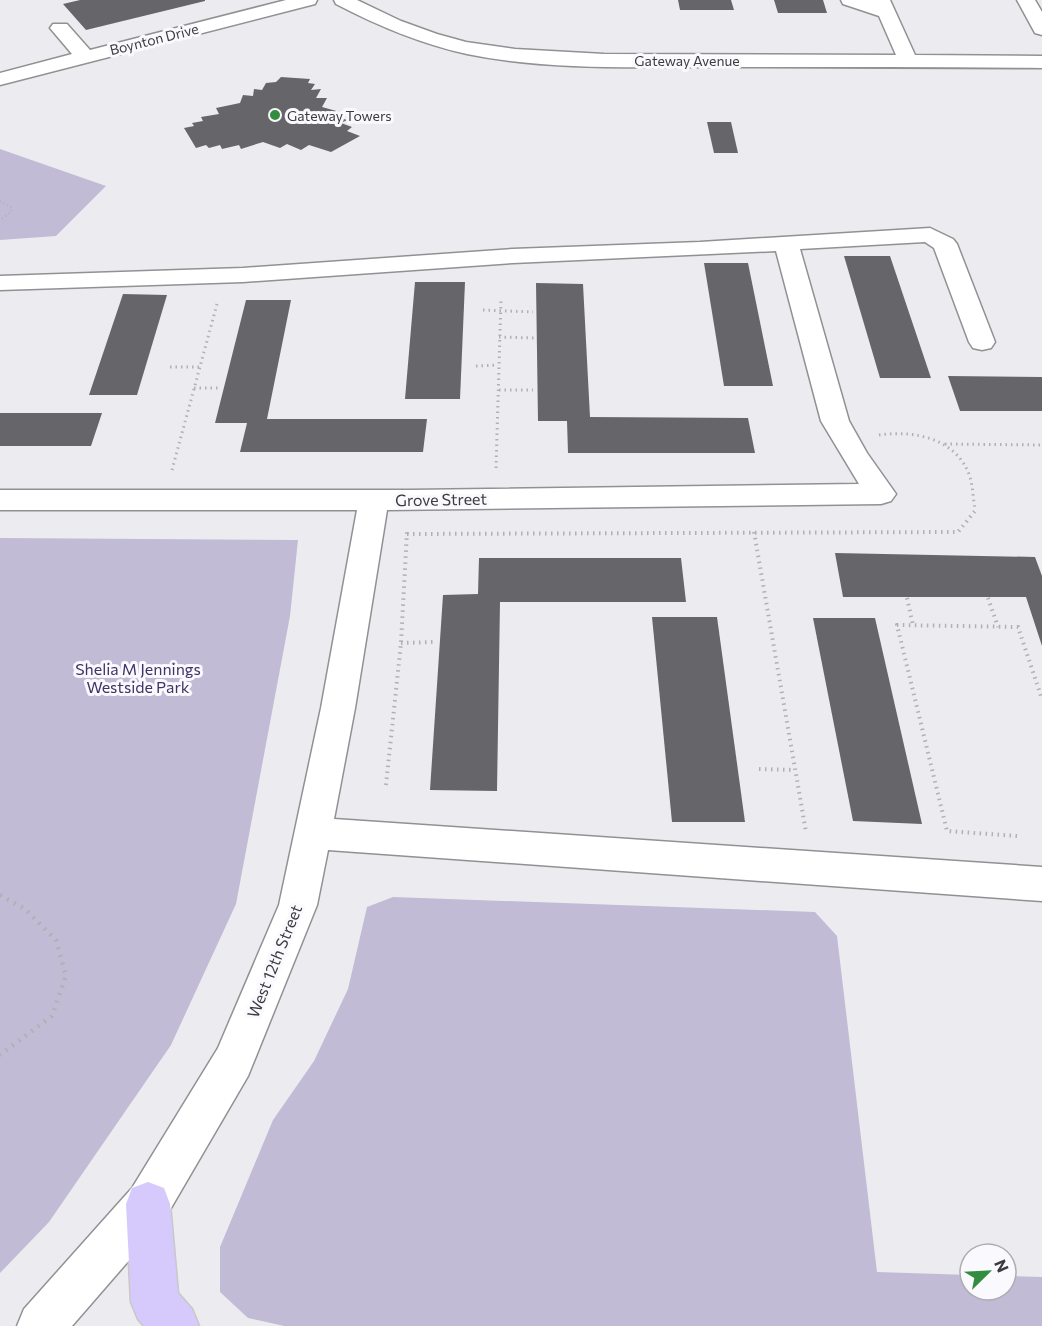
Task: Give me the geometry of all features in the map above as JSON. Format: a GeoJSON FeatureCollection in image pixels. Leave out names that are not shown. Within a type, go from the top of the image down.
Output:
{"type":"FeatureCollection","features":[{"type":"Feature","properties":{"kind":"highway"},"geometry":{"type":"LineString","coordinates":[[148,1204],[155,1302],[175,1326]]}},
{"type":"Feature","properties":{"kind":"street","name":"Boynton Drive"},"geometry":{"type":"LineString","coordinates":[[0,79],[308,0]]}},
{"type":"Feature","properties":{"kind":"street","name":"Gateway Avenue"},"geometry":{"type":"LineString","coordinates":[[343,0],[380,20],[433,39],[484,51],[604,60],[1042,62]]}},
{"type":"Feature","properties":{"kind":"street"},"geometry":{"type":"LineString","coordinates":[[850,0],[884,6],[908,62]]}},
{"type":"Feature","properties":{"kind":"street"},"geometry":{"type":"LineString","coordinates":[[1026,0],[1042,29]]}},
{"type":"Feature","properties":{"kind":"street"},"geometry":{"type":"LineString","coordinates":[[60,28],[85,57]]}},
{"type":"Feature","properties":{"kind":"street"},"geometry":{"type":"LineString","coordinates":[[0,284],[243,275],[513,256],[700,249],[930,235],[945,244],[982,342]]}},
{"type":"Feature","properties":{"kind":"street","name":"Grove Street"},"geometry":{"type":"LineString","coordinates":[[0,500],[410,500],[881,494],[855,457],[835,420],[786,243]]}},
{"type":"Feature","properties":{"kind":"street","name":"West 12th Street"},"geometry":{"type":"LineString","coordinates":[[41,1326],[148,1204],[233,1062],[298,905],[338,708],[374,500]]}},
{"type":"Feature","properties":{"kind":"street"},"geometry":{"type":"LineString","coordinates":[[312,833],[1042,884]]}},
{"type":"Feature","properties":{"kind":"path"},"geometry":{"type":"LineString","coordinates":[[0,201],[12,208],[0,220]]}},
{"type":"Feature","properties":{"kind":"path"},"geometry":{"type":"LineString","coordinates":[[171,474],[218,298]]}},
{"type":"Feature","properties":{"kind":"path"},"geometry":{"type":"LineString","coordinates":[[496,477],[501,299]]}},
{"type":"Feature","properties":{"kind":"path"},"geometry":{"type":"LineString","coordinates":[[483,310],[533,312]]}},
{"type":"Feature","properties":{"kind":"path"},"geometry":{"type":"LineString","coordinates":[[499,337],[534,338]]}},
{"type":"Feature","properties":{"kind":"path"},"geometry":{"type":"LineString","coordinates":[[476,366],[498,366]]}},
{"type":"Feature","properties":{"kind":"path"},"geometry":{"type":"LineString","coordinates":[[170,367],[200,367]]}},
{"type":"Feature","properties":{"kind":"path"},"geometry":{"type":"LineString","coordinates":[[194,388],[218,388]]}},
{"type":"Feature","properties":{"kind":"path"},"geometry":{"type":"LineString","coordinates":[[498,390],[533,390]]}},
{"type":"Feature","properties":{"kind":"path"},"geometry":{"type":"LineString","coordinates":[[944,444],[1042,445]]}},
{"type":"Feature","properties":{"kind":"path"},"geometry":{"type":"LineString","coordinates":[[386,785],[401,643],[410,500]]}},
{"type":"Feature","properties":{"kind":"path"},"geometry":{"type":"LineString","coordinates":[[754,531],[794,770],[809,843]]}},
{"type":"Feature","properties":{"kind":"path"},"geometry":{"type":"LineString","coordinates":[[907,598],[913,625]]}},
{"type":"Feature","properties":{"kind":"path"},"geometry":{"type":"LineString","coordinates":[[988,598],[998,627]]}},
{"type":"Feature","properties":{"kind":"path"},"geometry":{"type":"LineString","coordinates":[[1017,836],[947,831],[897,626],[1018,627],[1042,699]]}},
{"type":"Feature","properties":{"kind":"path"},"geometry":{"type":"LineString","coordinates":[[401,643],[435,642]]}},
{"type":"Feature","properties":{"kind":"path"},"geometry":{"type":"LineString","coordinates":[[759,769],[794,770]]}},
{"type":"Feature","properties":{"kind":"path"},"geometry":{"type":"LineString","coordinates":[[0,895],[25,909],[56,940],[66,976],[52,1016],[0,1055]]}},
{"type":"Feature","properties":{"kind":"green space"},"geometry":{"type":"Polygon","coordinates":[[[0,149],[106,186],[56,236],[0,240],[0,149]]]}},
{"type":"Feature","properties":{"kind":"green space","name":"Shelia M Jennings Westside Park"},"geometry":{"type":"Polygon","coordinates":[[[0,538],[298,540],[290,616],[236,904],[171,1045],[49,1222],[0,1273],[0,538]]]}},
{"type":"Feature","properties":{"kind":"green space"},"geometry":{"type":"Polygon","coordinates":[[[393,897],[815,912],[837,936],[877,1272],[958,1275],[958,1302],[1018,1302],[1018,1276],[1042,1277],[1042,1326],[284,1326],[248,1318],[220,1292],[220,1247],[273,1120],[314,1061],[348,989],[367,907],[393,897]]]}},
{"type":"Feature","properties":{"kind":"building"},"geometry":{"type":"Polygon","coordinates":[[[80,0],[205,1],[86,30],[63,4],[80,0]]]}},
{"type":"Feature","properties":{"kind":"building"},"geometry":{"type":"Polygon","coordinates":[[[678,0],[731,0],[734,10],[680,10],[678,0]]]}},
{"type":"Feature","properties":{"kind":"building"},"geometry":{"type":"Polygon","coordinates":[[[774,0],[823,0],[827,13],[778,13],[774,0]]]}},
{"type":"Feature","properties":{"kind":"building","name":"Gateway Towers"},"geometry":{"type":"Polygon","coordinates":[[[281,77],[310,79],[308,83],[315,84],[311,90],[321,89],[316,98],[327,98],[322,107],[340,112],[334,116],[347,120],[341,123],[352,127],[347,131],[360,136],[331,152],[309,145],[301,150],[287,144],[280,148],[263,142],[241,149],[239,145],[222,149],[220,145],[196,148],[184,128],[194,126],[192,123],[203,121],[201,117],[219,114],[216,108],[240,103],[243,95],[253,96],[254,89],[262,90],[266,83],[276,82],[281,77]]]}},
{"type":"Feature","properties":{"kind":"building"},"geometry":{"type":"Polygon","coordinates":[[[707,122],[731,122],[738,153],[714,153],[707,122]]]}},
{"type":"Feature","properties":{"kind":"building"},"geometry":{"type":"Polygon","coordinates":[[[844,256],[890,256],[931,378],[880,378],[844,256]]]}},
{"type":"Feature","properties":{"kind":"building"},"geometry":{"type":"Polygon","coordinates":[[[704,263],[748,263],[773,386],[724,386],[704,263]]]}},
{"type":"Feature","properties":{"kind":"building"},"geometry":{"type":"Polygon","coordinates":[[[415,282],[465,282],[460,399],[405,399],[415,282]]]}},
{"type":"Feature","properties":{"kind":"building"},"geometry":{"type":"Polygon","coordinates":[[[536,283],[583,284],[590,417],[748,418],[755,453],[568,453],[567,421],[538,421],[536,283]]]}},
{"type":"Feature","properties":{"kind":"building"},"geometry":{"type":"Polygon","coordinates":[[[123,294],[167,295],[137,395],[89,395],[123,294]]]}},
{"type":"Feature","properties":{"kind":"building"},"geometry":{"type":"Polygon","coordinates":[[[246,300],[291,300],[267,419],[427,419],[423,452],[240,452],[247,423],[215,423],[246,300]]]}},
{"type":"Feature","properties":{"kind":"building"},"geometry":{"type":"Polygon","coordinates":[[[948,376],[1042,377],[1042,411],[960,411],[948,376]]]}},
{"type":"Feature","properties":{"kind":"building"},"geometry":{"type":"Polygon","coordinates":[[[0,413],[102,413],[91,446],[0,446],[0,413]]]}},
{"type":"Feature","properties":{"kind":"building"},"geometry":{"type":"Polygon","coordinates":[[[835,553],[1035,557],[1042,576],[1042,646],[1026,597],[843,597],[835,553]]]}},
{"type":"Feature","properties":{"kind":"building"},"geometry":{"type":"Polygon","coordinates":[[[479,558],[681,558],[686,602],[500,602],[497,791],[430,790],[443,595],[478,594],[479,558]]]}},
{"type":"Feature","properties":{"kind":"building"},"geometry":{"type":"Polygon","coordinates":[[[652,617],[717,617],[745,822],[672,822],[652,617]]]}},
{"type":"Feature","properties":{"kind":"building"},"geometry":{"type":"Polygon","coordinates":[[[813,618],[875,618],[922,824],[853,821],[813,618]]]}},
{"type":"Feature","properties":{"kind":"place","name":"Gateway Towers"},"geometry":{"type":"Point","coordinates":[275,115]}}]}
